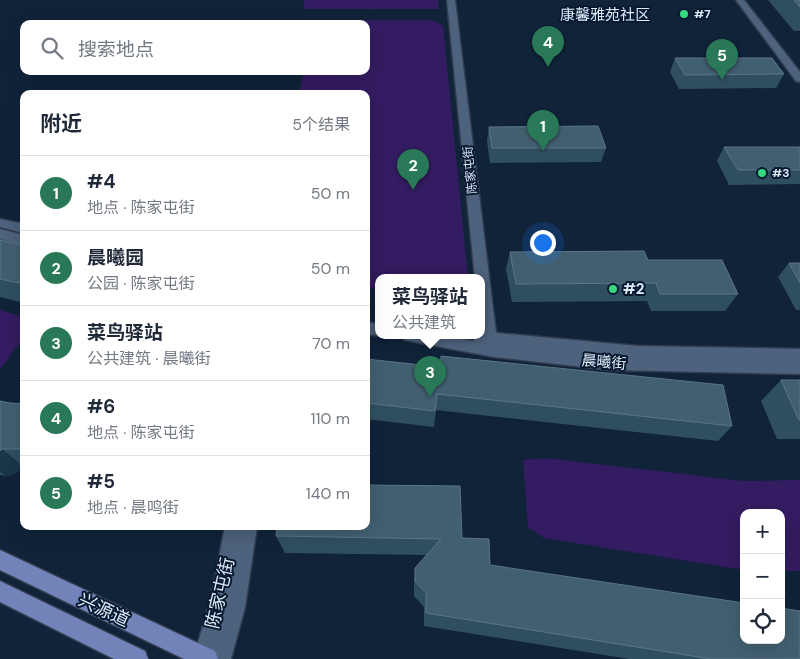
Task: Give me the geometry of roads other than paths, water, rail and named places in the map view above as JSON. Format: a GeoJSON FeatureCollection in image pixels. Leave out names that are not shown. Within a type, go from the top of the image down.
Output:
{"type":"FeatureCollection","features":[{"type":"Feature","properties":{"kind":"main road","name":"兴源道"},"geometry":{"type":"LineString","coordinates":[[0,560],[209,659]]}},
{"type":"Feature","properties":{"kind":"main road","name":"兴源道"},"geometry":{"type":"LineString","coordinates":[[0,591],[133,658]]}},
{"type":"Feature","properties":{"kind":"street","name":"陈家屯街"},"geometry":{"type":"LineString","coordinates":[[451,0],[482,274]]}},
{"type":"Feature","properties":{"kind":"street"},"geometry":{"type":"LineString","coordinates":[[740,0],[800,79]]}},
{"type":"Feature","properties":{"kind":"street"},"geometry":{"type":"LineString","coordinates":[[749,0],[800,65]]}},
{"type":"Feature","properties":{"kind":"street"},"geometry":{"type":"LineString","coordinates":[[0,223],[20,228]]}},
{"type":"Feature","properties":{"kind":"street"},"geometry":{"type":"LineString","coordinates":[[0,234],[20,239]]}},
{"type":"Feature","properties":{"kind":"street","name":"陈家屯街"},"geometry":{"type":"LineString","coordinates":[[485,304],[489,340]]}},
{"type":"Feature","properties":{"kind":"street","name":"晨曦街"},"geometry":{"type":"LineString","coordinates":[[427,339],[494,351],[611,363],[800,367]]}},
{"type":"Feature","properties":{"kind":"street","name":"晨曦街"},"geometry":{"type":"LineString","coordinates":[[483,339],[638,352],[800,355]]}},
{"type":"Feature","properties":{"kind":"street","name":"陈家屯街"},"geometry":{"type":"LineString","coordinates":[[209,659],[233,530]]}},
{"type":"Feature","properties":{"kind":"street","name":"陈家屯街"},"geometry":{"type":"LineString","coordinates":[[209,659],[235,607],[247,530]]}},
{"type":"Feature","properties":{"kind":"place","name":"#7"},"geometry":{"type":"Point","coordinates":[684,14]}},
{"type":"Feature","properties":{"kind":"place","name":"#6"},"geometry":{"type":"Point","coordinates":[548,67]}},
{"type":"Feature","properties":{"kind":"place","name":"#5"},"geometry":{"type":"Point","coordinates":[722,80]}},
{"type":"Feature","properties":{"kind":"place","name":"#4"},"geometry":{"type":"Point","coordinates":[543,151]}},
{"type":"Feature","properties":{"kind":"place","name":"#3"},"geometry":{"type":"Point","coordinates":[762,173]}},
{"type":"Feature","properties":{"kind":"place","name":"晨曦园"},"geometry":{"type":"Point","coordinates":[413,190]}},
{"type":"Feature","properties":{"kind":"place","name":"#2"},"geometry":{"type":"Point","coordinates":[613,289]}},
{"type":"Feature","properties":{"kind":"place","name":"菜鸟驿站"},"geometry":{"type":"Point","coordinates":[430,397]}},
{"type":"Feature","properties":{"kind":"district","name":"康馨雅苑社区"},"geometry":{"type":"Point","coordinates":[605,15]}}]}
